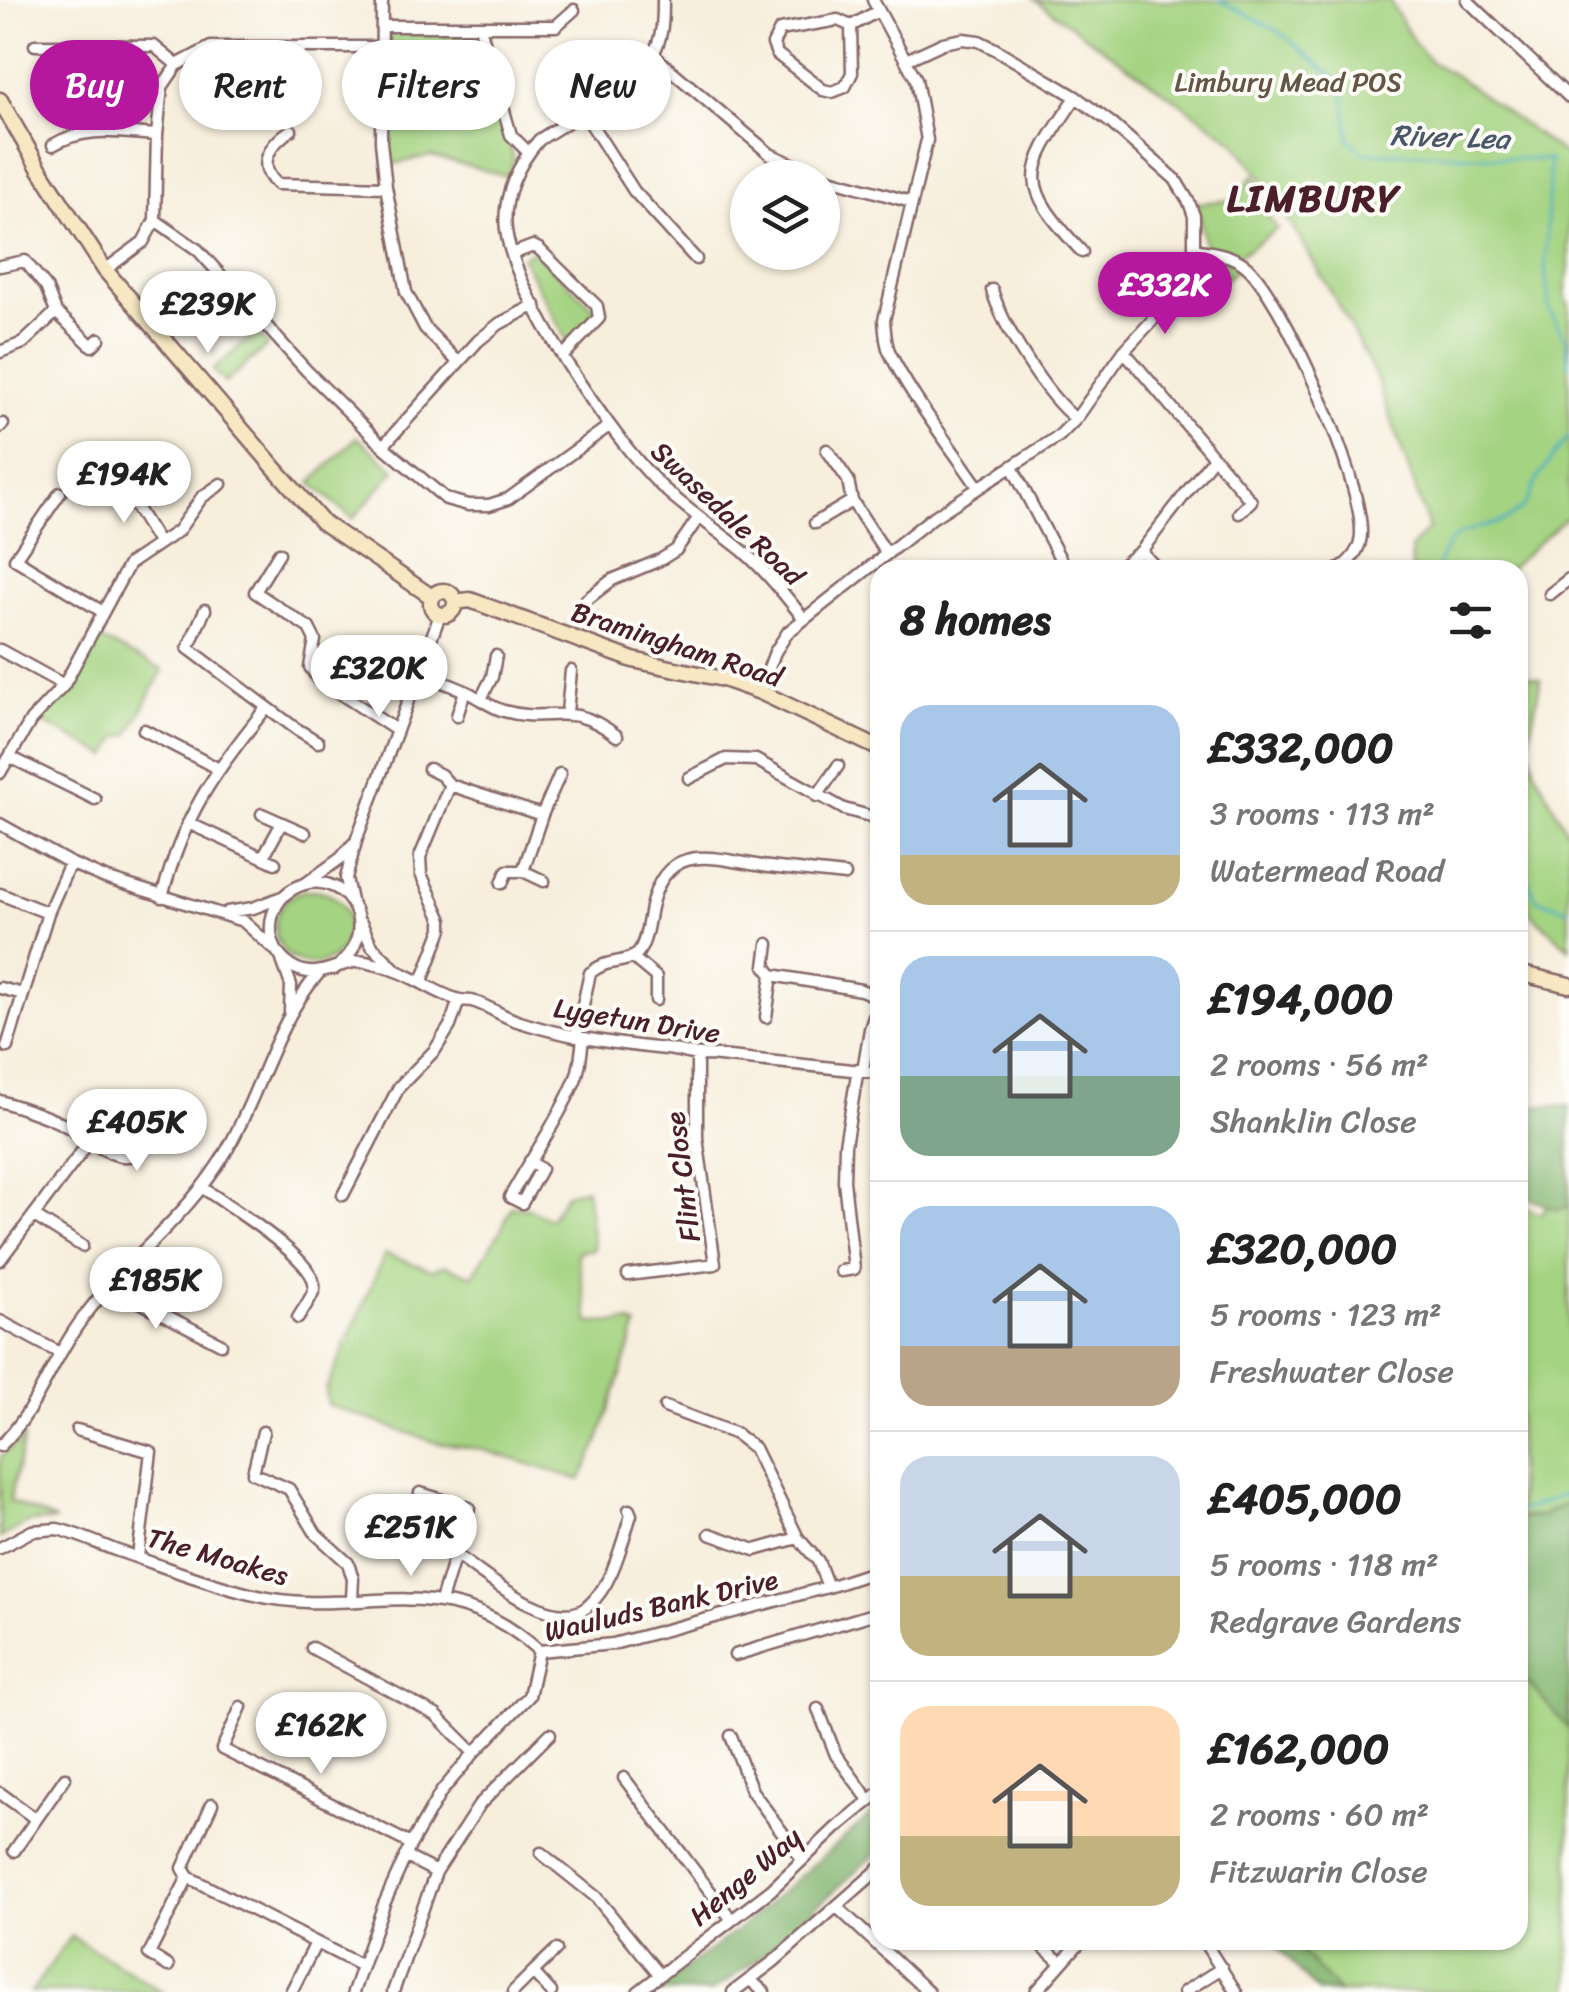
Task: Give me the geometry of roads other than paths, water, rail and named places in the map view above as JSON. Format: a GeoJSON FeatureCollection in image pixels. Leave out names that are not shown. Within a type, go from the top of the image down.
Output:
{"type":"FeatureCollection","features":[{"type":"Feature","properties":{"kind":"street"},"geometry":{"type":"LineString","coordinates":[[382,0],[382,40]]}},
{"type":"Feature","properties":{"kind":"street"},"geometry":{"type":"LineString","coordinates":[[659,40],[664,27],[663,0]]}},
{"type":"Feature","properties":{"kind":"street"},"geometry":{"type":"LineString","coordinates":[[1467,0],[1569,97]]}},
{"type":"Feature","properties":{"kind":"street"},"geometry":{"type":"LineString","coordinates":[[851,26],[875,5],[922,98],[927,140],[884,320],[888,350],[978,487]]}},
{"type":"Feature","properties":{"kind":"street"},"geometry":{"type":"LineString","coordinates":[[382,26],[556,26],[574,10]]}},
{"type":"Feature","properties":{"kind":"street"},"geometry":{"type":"LineString","coordinates":[[838,20],[851,26],[852,73],[845,86],[832,92],[822,90],[777,54],[773,44],[780,30],[838,20]]}},
{"type":"Feature","properties":{"kind":"street"},"geometry":{"type":"LineString","coordinates":[[480,27],[511,135],[528,152]]}},
{"type":"Feature","properties":{"kind":"street"},"geometry":{"type":"LineString","coordinates":[[879,560],[932,518],[1059,436],[1076,419],[1124,351],[1184,286],[1194,249],[1194,216],[1184,190],[1076,97],[979,41],[943,43],[906,60]]}},
{"type":"Feature","properties":{"kind":"street"},"geometry":{"type":"LineString","coordinates":[[106,270],[143,242],[156,220],[162,88],[177,65],[211,47],[342,47]]}},
{"type":"Feature","properties":{"kind":"street"},"geometry":{"type":"LineString","coordinates":[[159,50],[177,65]]}},
{"type":"Feature","properties":{"kind":"street"},"geometry":{"type":"LineString","coordinates":[[671,70],[770,154],[820,176],[911,202]]}},
{"type":"Feature","properties":{"kind":"street"},"geometry":{"type":"LineString","coordinates":[[1076,97],[1040,149],[1034,166],[1034,184],[1049,216],[1082,252]]}},
{"type":"Feature","properties":{"kind":"street"},"geometry":{"type":"LineString","coordinates":[[0,100],[38,168],[106,270],[322,522],[432,597]]}},
{"type":"Feature","properties":{"kind":"street"},"geometry":{"type":"LineString","coordinates":[[291,130],[274,142],[266,156],[268,174],[277,184],[386,186]]}},
{"type":"Feature","properties":{"kind":"street"},"geometry":{"type":"LineString","coordinates":[[382,130],[386,186],[410,302],[425,328],[458,362]]}},
{"type":"Feature","properties":{"kind":"street","name":"Swasedale Road"},"geometry":{"type":"LineString","coordinates":[[553,130],[528,152],[507,202],[506,229],[512,254],[535,306],[609,426],[656,481],[756,564],[804,619]]}},
{"type":"Feature","properties":{"kind":"street"},"geometry":{"type":"LineString","coordinates":[[595,130],[634,191],[696,259]]}},
{"type":"Feature","properties":{"kind":"street"},"geometry":{"type":"LineString","coordinates":[[54,145],[69,135],[86,131],[157,134]]}},
{"type":"Feature","properties":{"kind":"street"},"geometry":{"type":"LineString","coordinates":[[156,220],[198,250],[306,370],[383,446],[446,498],[489,506],[508,499],[609,426]]}},
{"type":"Feature","properties":{"kind":"street"},"geometry":{"type":"LineString","coordinates":[[512,254],[533,246],[539,249],[597,306],[599,318],[563,356]]}},
{"type":"Feature","properties":{"kind":"street"},"geometry":{"type":"LineString","coordinates":[[1194,249],[1235,259],[1256,276],[1301,354],[1329,415],[1358,504],[1362,536],[1348,560]]}},
{"type":"Feature","properties":{"kind":"street"},"geometry":{"type":"LineString","coordinates":[[0,266],[25,261],[46,288],[56,312],[91,347]]}},
{"type":"Feature","properties":{"kind":"street"},"geometry":{"type":"LineString","coordinates":[[992,290],[998,312],[1029,360],[1060,406],[1076,419]]}},
{"type":"Feature","properties":{"kind":"street"},"geometry":{"type":"LineString","coordinates":[[383,446],[458,362],[499,324],[535,306]]}},
{"type":"Feature","properties":{"kind":"street"},"geometry":{"type":"LineString","coordinates":[[0,352],[23,342],[56,312]]}},
{"type":"Feature","properties":{"kind":"street"},"geometry":{"type":"LineString","coordinates":[[1124,351],[1251,501],[1239,514]]}},
{"type":"Feature","properties":{"kind":"street"},"geometry":{"type":"LineString","coordinates":[[828,450],[848,480],[852,501],[887,554]]}},
{"type":"Feature","properties":{"kind":"street"},"geometry":{"type":"LineString","coordinates":[[1130,560],[1142,551],[1214,457]]}},
{"type":"Feature","properties":{"kind":"street"},"geometry":{"type":"LineString","coordinates":[[1012,467],[1061,560]]}},
{"type":"Feature","properties":{"kind":"street"},"geometry":{"type":"LineString","coordinates":[[0,773],[31,720],[64,685],[128,564],[178,531],[202,497],[221,484]]}},
{"type":"Feature","properties":{"kind":"street"},"geometry":{"type":"LineString","coordinates":[[123,486],[159,544]]}},
{"type":"Feature","properties":{"kind":"street"},"geometry":{"type":"LineString","coordinates":[[14,558],[60,493]]}},
{"type":"Feature","properties":{"kind":"street"},"geometry":{"type":"LineString","coordinates":[[815,523],[852,501]]}},
{"type":"Feature","properties":{"kind":"street"},"geometry":{"type":"LineString","coordinates":[[586,600],[612,580],[676,550],[699,518]]}},
{"type":"Feature","properties":{"kind":"street"},"geometry":{"type":"LineString","coordinates":[[1142,551],[1150,560]]}},
{"type":"Feature","properties":{"kind":"street"},"geometry":{"type":"LineString","coordinates":[[2,553],[103,612]]}},
{"type":"Feature","properties":{"kind":"street"},"geometry":{"type":"LineString","coordinates":[[280,553],[255,592],[309,628],[315,640],[310,667],[318,679],[396,730]]}},
{"type":"Feature","properties":{"kind":"street"},"geometry":{"type":"LineString","coordinates":[[760,692],[775,652],[788,632],[870,567]]}},
{"type":"Feature","properties":{"kind":"street"},"geometry":{"type":"LineString","coordinates":[[1550,594],[1569,579]]}},
{"type":"Feature","properties":{"kind":"street"},"geometry":{"type":"LineString","coordinates":[[432,597],[446,591],[455,602],[450,612],[440,615]]}},
{"type":"Feature","properties":{"kind":"street"},"geometry":{"type":"LineString","coordinates":[[432,597],[432,608],[440,615]]}},
{"type":"Feature","properties":{"kind":"street","name":"Bramingham Road"},"geometry":{"type":"LineString","coordinates":[[455,602],[470,600],[633,660],[723,679],[760,692],[870,744]]}},
{"type":"Feature","properties":{"kind":"street"},"geometry":{"type":"LineString","coordinates":[[205,610],[188,648],[318,742]]}},
{"type":"Feature","properties":{"kind":"street"},"geometry":{"type":"LineString","coordinates":[[351,902],[346,878],[356,838],[440,615]]}},
{"type":"Feature","properties":{"kind":"street"},"geometry":{"type":"LineString","coordinates":[[0,650],[64,685]]}},
{"type":"Feature","properties":{"kind":"street"},"geometry":{"type":"LineString","coordinates":[[481,699],[492,677],[496,656]]}},
{"type":"Feature","properties":{"kind":"street"},"geometry":{"type":"LineString","coordinates":[[567,712],[571,671]]}},
{"type":"Feature","properties":{"kind":"street"},"geometry":{"type":"LineString","coordinates":[[417,673],[465,690],[502,711],[567,712],[599,722],[618,736]]}},
{"type":"Feature","properties":{"kind":"street"},"geometry":{"type":"LineString","coordinates":[[457,716],[465,690]]}},
{"type":"Feature","properties":{"kind":"street"},"geometry":{"type":"LineString","coordinates":[[162,897],[188,823],[217,768],[267,707]]}},
{"type":"Feature","properties":{"kind":"street"},"geometry":{"type":"LineString","coordinates":[[144,730],[217,768]]}},
{"type":"Feature","properties":{"kind":"street"},"geometry":{"type":"LineString","coordinates":[[10,756],[95,800]]}},
{"type":"Feature","properties":{"kind":"street"},"geometry":{"type":"LineString","coordinates":[[689,778],[726,760],[756,760],[844,809],[870,816]]}},
{"type":"Feature","properties":{"kind":"street"},"geometry":{"type":"LineString","coordinates":[[818,796],[838,766]]}},
{"type":"Feature","properties":{"kind":"street"},"geometry":{"type":"LineString","coordinates":[[429,769],[450,784],[542,815]]}},
{"type":"Feature","properties":{"kind":"street"},"geometry":{"type":"LineString","coordinates":[[523,871],[560,774]]}},
{"type":"Feature","properties":{"kind":"street"},"geometry":{"type":"LineString","coordinates":[[422,981],[442,920],[421,874],[420,858],[450,784]]}},
{"type":"Feature","properties":{"kind":"street"},"geometry":{"type":"LineString","coordinates":[[262,814],[305,833]]}},
{"type":"Feature","properties":{"kind":"street"},"geometry":{"type":"LineString","coordinates":[[188,823],[269,860],[282,823]]}},
{"type":"Feature","properties":{"kind":"street"},"geometry":{"type":"LineString","coordinates":[[0,824],[70,864],[243,922],[279,955],[306,972],[319,973],[289,1017],[228,1148],[203,1188],[156,1242],[109,1286],[58,1352],[24,1418],[0,1446]]}},
{"type":"Feature","properties":{"kind":"street"},"geometry":{"type":"LineString","coordinates":[[220,912],[253,908],[282,898],[341,858],[356,838]]}},
{"type":"Feature","properties":{"kind":"street"},"geometry":{"type":"LineString","coordinates":[[530,1161],[573,1085],[590,973],[610,961],[632,957],[641,948],[660,882],[668,871],[692,857],[706,856],[845,875]]}},
{"type":"Feature","properties":{"kind":"street"},"geometry":{"type":"LineString","coordinates":[[7,1047],[48,912],[70,864]]}},
{"type":"Feature","properties":{"kind":"street"},"geometry":{"type":"LineString","coordinates":[[502,884],[506,871],[523,871],[544,881]]}},
{"type":"Feature","properties":{"kind":"street"},"geometry":{"type":"LineString","coordinates":[[304,884],[330,886],[351,902]]}},
{"type":"Feature","properties":{"kind":"street"},"geometry":{"type":"LineString","coordinates":[[0,894],[48,912]]}},
{"type":"Feature","properties":{"kind":"street"},"geometry":{"type":"LineString","coordinates":[[282,898],[270,923],[291,985],[289,1017]]}},
{"type":"Feature","properties":{"kind":"street","name":"Lygetun Drive"},"geometry":{"type":"LineString","coordinates":[[351,902],[372,946],[398,971]]}},
{"type":"Feature","properties":{"kind":"street"},"geometry":{"type":"LineString","coordinates":[[334,969],[356,948],[359,918]]}},
{"type":"Feature","properties":{"kind":"street"},"geometry":{"type":"LineString","coordinates":[[768,944],[765,966],[772,975],[870,994]]}},
{"type":"Feature","properties":{"kind":"street"},"geometry":{"type":"LineString","coordinates":[[632,957],[656,978],[656,1000]]}},
{"type":"Feature","properties":{"kind":"street","name":"Lygetun Drive"},"geometry":{"type":"LineString","coordinates":[[319,973],[367,962],[515,1020],[580,1038],[682,1050],[697,1057],[870,1071]]}},
{"type":"Feature","properties":{"kind":"street"},"geometry":{"type":"LineString","coordinates":[[766,1017],[772,975]]}},
{"type":"Feature","properties":{"kind":"street"},"geometry":{"type":"LineString","coordinates":[[1528,975],[1569,985]]}},
{"type":"Feature","properties":{"kind":"street"},"geometry":{"type":"LineString","coordinates":[[0,988],[23,994]]}},
{"type":"Feature","properties":{"kind":"street"},"geometry":{"type":"LineString","coordinates":[[342,1195],[399,1087],[435,1050],[450,1026],[459,1000]]}},
{"type":"Feature","properties":{"kind":"street"},"geometry":{"type":"LineString","coordinates":[[841,1270],[854,1269],[844,1180],[845,1145],[870,1029]]}},
{"type":"Feature","properties":{"kind":"street","name":"Flint Close"},"geometry":{"type":"LineString","coordinates":[[628,1274],[716,1264],[697,1138],[697,1057]]}},
{"type":"Feature","properties":{"kind":"street"},"geometry":{"type":"LineString","coordinates":[[0,1101],[49,1118],[108,1154],[130,1155],[151,1137],[156,1120]]}},
{"type":"Feature","properties":{"kind":"street"},"geometry":{"type":"LineString","coordinates":[[0,1260],[89,1142]]}},
{"type":"Feature","properties":{"kind":"street"},"geometry":{"type":"LineString","coordinates":[[203,1188],[300,1259],[313,1278],[314,1288],[298,1318]]}},
{"type":"Feature","properties":{"kind":"street"},"geometry":{"type":"LineString","coordinates":[[34,1216],[82,1246]]}},
{"type":"Feature","properties":{"kind":"street"},"geometry":{"type":"LineString","coordinates":[[109,1286],[221,1344]]}},
{"type":"Feature","properties":{"kind":"street"},"geometry":{"type":"LineString","coordinates":[[0,1321],[58,1352]]}},
{"type":"Feature","properties":{"kind":"street"},"geometry":{"type":"LineString","coordinates":[[665,1407],[736,1434],[754,1448],[798,1538],[818,1561],[828,1587]]}},
{"type":"Feature","properties":{"kind":"street"},"geometry":{"type":"LineString","coordinates":[[76,1430],[151,1452],[138,1557]]}},
{"type":"Feature","properties":{"kind":"street"},"geometry":{"type":"LineString","coordinates":[[263,1432],[252,1473],[286,1486],[309,1510],[316,1534],[348,1563],[353,1579],[352,1599]]}},
{"type":"Feature","properties":{"kind":"street"},"geometry":{"type":"LineString","coordinates":[[420,1493],[469,1508],[441,1601]]}},
{"type":"Feature","properties":{"kind":"street"},"geometry":{"type":"LineString","coordinates":[[455,1554],[500,1587],[539,1608],[562,1615],[586,1608],[605,1584],[615,1564],[630,1510]]}},
{"type":"Feature","properties":{"kind":"street","name":"The Moakes"},"geometry":{"type":"LineString","coordinates":[[0,1548],[32,1531],[65,1531],[228,1587],[285,1601],[441,1601],[494,1617],[540,1651]]}},
{"type":"Feature","properties":{"kind":"street"},"geometry":{"type":"LineString","coordinates":[[710,1534],[755,1550],[798,1538]]}},
{"type":"Feature","properties":{"kind":"street","name":"Wauluds Bank Drive"},"geometry":{"type":"LineString","coordinates":[[353,1992],[411,1844],[442,1792],[474,1752],[529,1696],[540,1651],[613,1644],[870,1573]]}},
{"type":"Feature","properties":{"kind":"street"},"geometry":{"type":"LineString","coordinates":[[735,1655],[870,1615]]}},
{"type":"Feature","properties":{"kind":"street"},"geometry":{"type":"LineString","coordinates":[[312,1648],[436,1715],[474,1752]]}},
{"type":"Feature","properties":{"kind":"street"},"geometry":{"type":"LineString","coordinates":[[241,1706],[222,1749],[411,1844]]}},
{"type":"Feature","properties":{"kind":"street"},"geometry":{"type":"LineString","coordinates":[[818,1709],[836,1755],[869,1800]]}},
{"type":"Feature","properties":{"kind":"street"},"geometry":{"type":"LineString","coordinates":[[392,1992],[436,1872],[480,1804],[550,1734]]}},
{"type":"Feature","properties":{"kind":"street"},"geometry":{"type":"LineString","coordinates":[[731,1736],[752,1791],[802,1859]]}},
{"type":"Feature","properties":{"kind":"street"},"geometry":{"type":"LineString","coordinates":[[14,1851],[66,1778]]}},
{"type":"Feature","properties":{"kind":"street"},"geometry":{"type":"LineString","coordinates":[[624,1778],[732,1920]]}},
{"type":"Feature","properties":{"kind":"street"},"geometry":{"type":"LineString","coordinates":[[0,1793],[36,1818]]}},
{"type":"Feature","properties":{"kind":"street","name":"Henge Way"},"geometry":{"type":"LineString","coordinates":[[638,1992],[771,1890],[869,1800]]}},
{"type":"Feature","properties":{"kind":"street"},"geometry":{"type":"LineString","coordinates":[[212,1804],[182,1868],[188,1877],[362,1966]]}},
{"type":"Feature","properties":{"kind":"street"},"geometry":{"type":"LineString","coordinates":[[541,1853],[596,1897],[659,1974]]}},
{"type":"Feature","properties":{"kind":"street"},"geometry":{"type":"LineString","coordinates":[[405,1856],[436,1872]]}},
{"type":"Feature","properties":{"kind":"street"},"geometry":{"type":"LineString","coordinates":[[168,1966],[150,1954],[188,1877]]}},
{"type":"Feature","properties":{"kind":"street"},"geometry":{"type":"LineString","coordinates":[[733,1992],[870,1877]]}},
{"type":"Feature","properties":{"kind":"street"},"geometry":{"type":"LineString","coordinates":[[836,1907],[870,1938]]}},
{"type":"Feature","properties":{"kind":"street"},"geometry":{"type":"LineString","coordinates":[[291,1992],[316,1944]]}},
{"type":"Feature","properties":{"kind":"street"},"geometry":{"type":"LineString","coordinates":[[513,1992],[556,1950]]}},
{"type":"Feature","properties":{"kind":"street"},"geometry":{"type":"LineString","coordinates":[[883,1950],[928,1992]]}},
{"type":"Feature","properties":{"kind":"street"},"geometry":{"type":"LineString","coordinates":[[1048,1950],[1062,1962]]}},
{"type":"Feature","properties":{"kind":"street"},"geometry":{"type":"LineString","coordinates":[[1036,1992],[1073,1950]]}},
{"type":"Feature","properties":{"kind":"street"},"geometry":{"type":"LineString","coordinates":[[1210,1950],[1236,1992]]}},
{"type":"Feature","properties":{"kind":"street"},"geometry":{"type":"LineString","coordinates":[[1184,1992],[1222,1968]]}},
{"type":"Feature","properties":{"kind":"street"},"geometry":{"type":"LineString","coordinates":[[532,1972],[551,1992]]}},
{"type":"Feature","properties":{"kind":"street"},"geometry":{"type":"LineString","coordinates":[[750,1980],[764,1992]]}},
{"type":"Feature","properties":{"kind":"waterway","name":"River Lea"},"geometry":{"type":"LineString","coordinates":[[1219,0],[1281,33],[1343,85],[1349,139],[1364,153],[1550,160],[1545,270],[1549,309],[1566,341],[1569,366]]}},
{"type":"Feature","properties":{"kind":"waterway","name":"River Lea"},"geometry":{"type":"LineString","coordinates":[[1440,560],[1461,534],[1509,518],[1524,506],[1543,470],[1569,436]]}},
{"type":"Feature","properties":{"kind":"waterway","name":"River Lea"},"geometry":{"type":"LineString","coordinates":[[1528,881],[1537,899],[1569,910]]}},
{"type":"Feature","properties":{"kind":"waterway","name":"River Lea"},"geometry":{"type":"LineString","coordinates":[[1528,1508],[1569,1493]]}},
{"type":"Feature","properties":{"kind":"district","name":"LIMBURY"},"geometry":{"type":"Point","coordinates":[1314,198]}},
{"type":"Feature","properties":{"kind":"park label","name":"Limbury Mead POS"},"geometry":{"type":"Point","coordinates":[1288,81]}}]}
